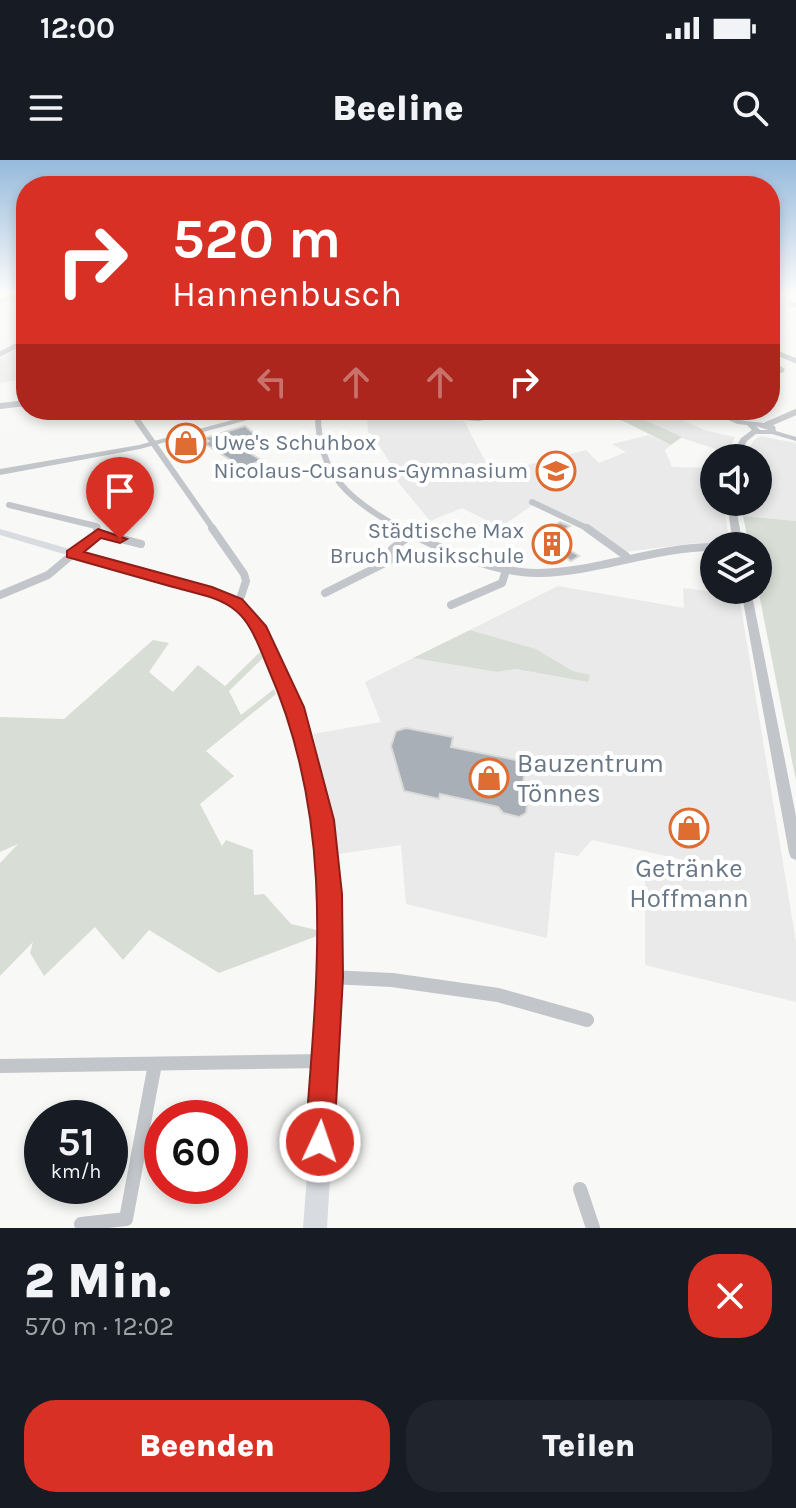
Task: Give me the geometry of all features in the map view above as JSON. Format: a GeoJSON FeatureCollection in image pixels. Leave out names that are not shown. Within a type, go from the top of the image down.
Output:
{"type":"FeatureCollection","features":[{"type":"Feature","properties":{"kind":"main road"},"geometry":{"type":"LineString","coordinates":[[0,532],[222,597],[241,606],[258,626],[295,707],[323,820],[330,894],[330,977],[315,1228]]}},
{"type":"Feature","properties":{"kind":"street"},"geometry":{"type":"LineString","coordinates":[[769,428],[796,412]]}},
{"type":"Feature","properties":{"kind":"street"},"geometry":{"type":"LineString","coordinates":[[137,420],[244,574],[246,581],[241,596]]}},
{"type":"Feature","properties":{"kind":"street"},"geometry":{"type":"LineString","coordinates":[[0,472],[154,443],[237,420]]}},
{"type":"Feature","properties":{"kind":"street"},"geometry":{"type":"LineString","coordinates":[[317,420],[315,432],[320,453],[337,480],[383,521],[409,536],[506,570],[539,573],[568,570],[626,556],[700,548]]}},
{"type":"Feature","properties":{"kind":"street"},"geometry":{"type":"LineString","coordinates":[[734,420],[753,428],[769,428],[796,439]]}},
{"type":"Feature","properties":{"kind":"street"},"geometry":{"type":"LineString","coordinates":[[742,444],[753,428]]}},
{"type":"Feature","properties":{"kind":"street"},"geometry":{"type":"LineString","coordinates":[[532,502],[591,530],[626,556]]}},
{"type":"Feature","properties":{"kind":"street"},"geometry":{"type":"LineString","coordinates":[[9,505],[96,526],[98,533]]}},
{"type":"Feature","properties":{"kind":"street"},"geometry":{"type":"LineString","coordinates":[[98,533],[141,544]]}},
{"type":"Feature","properties":{"kind":"street"},"geometry":{"type":"LineString","coordinates":[[0,595],[17,591],[48,575],[98,533]]}},
{"type":"Feature","properties":{"kind":"street"},"geometry":{"type":"LineString","coordinates":[[325,593],[389,561],[392,549],[409,536]]}},
{"type":"Feature","properties":{"kind":"street"},"geometry":{"type":"LineString","coordinates":[[451,605],[502,583],[506,570]]}},
{"type":"Feature","properties":{"kind":"street"},"geometry":{"type":"LineString","coordinates":[[749,604],[796,853]]}},
{"type":"Feature","properties":{"kind":"street"},"geometry":{"type":"LineString","coordinates":[[330,977],[392,980],[498,995],[587,1020]]}},
{"type":"Feature","properties":{"kind":"street"},"geometry":{"type":"LineString","coordinates":[[0,1066],[324,1061]]}},
{"type":"Feature","properties":{"kind":"street"},"geometry":{"type":"LineString","coordinates":[[81,1224],[126,1219],[155,1064]]}},
{"type":"Feature","properties":{"kind":"street"},"geometry":{"type":"LineString","coordinates":[[580,1189],[593,1228]]}},
{"type":"Feature","properties":{"kind":"shaded area"},"geometry":{"type":"Polygon","coordinates":[[[16,350],[16,380],[0,383],[0,359],[16,350]]]}},
{"type":"Feature","properties":{"kind":"shaded area"},"geometry":{"type":"Polygon","coordinates":[[[367,420],[464,421],[492,474],[586,450],[599,463],[626,452],[612,444],[649,435],[671,445],[665,450],[672,467],[700,468],[700,516],[725,516],[728,532],[700,532],[700,543],[625,552],[589,526],[535,500],[531,503],[533,505],[500,527],[462,508],[430,521],[398,482],[371,433],[368,433],[367,420]]]}},
{"type":"Feature","properties":{"kind":"shaded area"},"geometry":{"type":"Polygon","coordinates":[[[621,420],[645,420],[682,437],[671,445],[621,420]]]}},
{"type":"Feature","properties":{"kind":"shaded area"},"geometry":{"type":"Polygon","coordinates":[[[645,420],[682,420],[704,430],[735,437],[732,444],[700,444],[645,420]]]}},
{"type":"Feature","properties":{"kind":"shaded area"},"geometry":{"type":"Polygon","coordinates":[[[760,436],[796,443],[796,521],[743,516],[772,516],[772,444],[752,444],[760,436]]]}},
{"type":"Feature","properties":{"kind":"shaded area"},"geometry":{"type":"Polygon","coordinates":[[[743,516],[796,521],[796,781],[761,604],[772,604],[772,532],[746,532],[743,516]]]}},
{"type":"Feature","properties":{"kind":"shaded area"},"geometry":{"type":"Polygon","coordinates":[[[558,586],[684,608],[683,588],[700,590],[700,604],[740,604],[796,942],[796,1002],[645,965],[645,877],[661,872],[690,878],[689,861],[592,840],[578,856],[555,852],[547,938],[406,904],[401,845],[338,854],[334,822],[313,734],[381,722],[365,682],[413,658],[497,672],[514,669],[588,682],[589,675],[573,671],[536,649],[470,630],[558,586]]]}},
{"type":"Feature","properties":{"kind":"shaded area"},"geometry":{"type":"Polygon","coordinates":[[[470,630],[536,649],[573,671],[590,675],[588,682],[515,669],[497,672],[413,658],[470,630]]]}},
{"type":"Feature","properties":{"kind":"shaded area"},"geometry":{"type":"Polygon","coordinates":[[[153,640],[169,643],[149,672],[173,692],[198,665],[225,686],[260,652],[263,658],[229,691],[241,715],[274,689],[276,694],[206,751],[234,776],[200,804],[222,846],[226,840],[253,850],[254,895],[264,894],[291,924],[317,930],[317,936],[219,973],[149,930],[123,960],[95,927],[44,976],[30,953],[33,942],[0,976],[0,863],[18,844],[0,852],[0,717],[64,719],[153,640]]]}},
{"type":"Feature","properties":{"kind":"building"},"geometry":{"type":"Polygon","coordinates":[[[245,426],[258,437],[248,452],[261,460],[244,468],[205,444],[209,441],[204,438],[245,426]]]}},
{"type":"Feature","properties":{"kind":"building","name":"Städtische Max Bruch Musikschule"},"geometry":{"type":"Polygon","coordinates":[[[560,522],[570,526],[551,538],[579,556],[571,561],[565,557],[552,564],[541,557],[554,550],[534,537],[560,522]]]}},
{"type":"Feature","properties":{"kind":"building","name":"Bauzentrum Tönnes"},"geometry":{"type":"Polygon","coordinates":[[[406,728],[453,737],[451,747],[526,762],[522,791],[528,798],[526,813],[519,817],[503,813],[498,807],[440,794],[439,799],[404,791],[391,746],[396,731],[406,728]]]}},
{"type":"Feature","properties":{"kind":"place","name":"Uwe's Schuhbox"},"geometry":{"type":"Point","coordinates":[186,443]}},
{"type":"Feature","properties":{"kind":"place","name":"Nicolaus-Cusanus-Gymnasium"},"geometry":{"type":"Point","coordinates":[556,471]}},
{"type":"Feature","properties":{"kind":"place","name":"Städtische Max Bruch Musikschule"},"geometry":{"type":"Point","coordinates":[552,544]}},
{"type":"Feature","properties":{"kind":"place","name":"Bauzentrum Tönnes"},"geometry":{"type":"Point","coordinates":[489,778]}},
{"type":"Feature","properties":{"kind":"place","name":"Getränke Hoffmann"},"geometry":{"type":"Point","coordinates":[689,828]}},
{"type":"Feature","properties":{"kind":"route"},"geometry":{"type":"LineString","coordinates":[[120,539],[98,533],[73,554],[206,591],[236,603],[258,626],[295,707],[323,820],[330,894],[330,977],[320,1142]]}}]}
